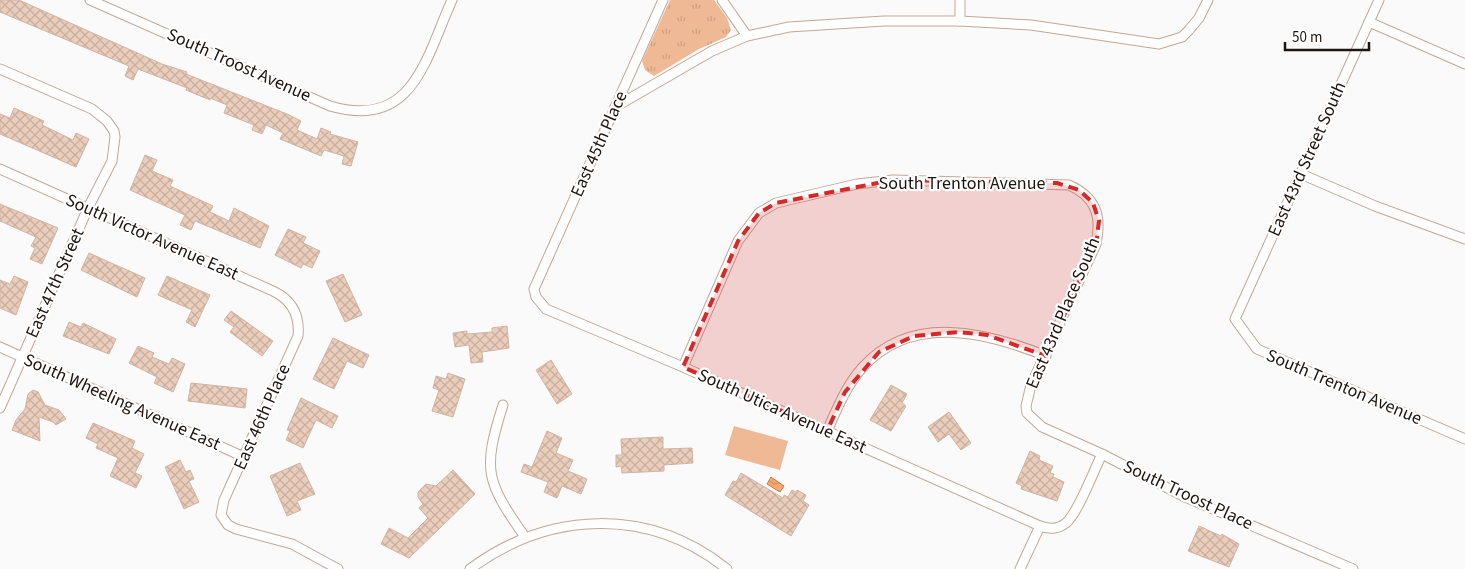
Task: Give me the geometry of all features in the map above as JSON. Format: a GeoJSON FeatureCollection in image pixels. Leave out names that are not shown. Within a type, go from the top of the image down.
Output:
{"type":"FeatureCollection","features":[{"type":"Feature","properties":{"kind":"street","name":"South Troost Avenue"},"geometry":{"type":"LineString","coordinates":[[90,0],[330,106],[358,112],[380,109],[391,105],[412,86],[452,0]]}},
{"type":"Feature","properties":{"kind":"street","name":"East 45th Place"},"geometry":{"type":"LineString","coordinates":[[534,288],[663,0]]}},
{"type":"Feature","properties":{"kind":"street"},"geometry":{"type":"LineString","coordinates":[[722,0],[747,36]]}},
{"type":"Feature","properties":{"kind":"street"},"geometry":{"type":"LineString","coordinates":[[960,0],[960,21]]}},
{"type":"Feature","properties":{"kind":"street"},"geometry":{"type":"LineString","coordinates":[[616,107],[712,51],[747,36],[789,27],[825,24],[960,21],[1031,24],[1159,44],[1182,37],[1199,18],[1208,0]]}},
{"type":"Feature","properties":{"kind":"street","name":"East 43rd Street South"},"geometry":{"type":"LineString","coordinates":[[1235,319],[1379,0]]}},
{"type":"Feature","properties":{"kind":"street"},"geometry":{"type":"LineString","coordinates":[[1368,22],[1465,64]]}},
{"type":"Feature","properties":{"kind":"street","name":"East 47th Street"},"geometry":{"type":"LineString","coordinates":[[0,69],[102,115],[114,131],[115,144],[112,161],[88,208],[0,408]]}},
{"type":"Feature","properties":{"kind":"street","name":"South Victor Avenue East"},"geometry":{"type":"LineString","coordinates":[[0,169],[280,295],[290,302],[296,314]]}},
{"type":"Feature","properties":{"kind":"street"},"geometry":{"type":"LineString","coordinates":[[1301,174],[1375,206],[1465,239]]}},
{"type":"Feature","properties":{"kind":"street","name":"South Trenton Avenue"},"geometry":{"type":"LineString","coordinates":[[683,368],[738,241],[759,213],[790,198],[858,184],[893,180],[1069,185],[1086,195],[1098,212]]}},
{"type":"Feature","properties":{"kind":"street","name":"East 43rd Place South"},"geometry":{"type":"LineString","coordinates":[[1027,413],[1027,398],[1096,244],[1098,212]]}},
{"type":"Feature","properties":{"kind":"street","name":"South Utica Avenue East"},"geometry":{"type":"LineString","coordinates":[[534,288],[536,297],[546,310],[683,368],[1040,526]]}},
{"type":"Feature","properties":{"kind":"street","name":"East 46th Place"},"geometry":{"type":"LineString","coordinates":[[296,314],[298,336],[224,500],[222,519],[228,525],[245,533],[292,544],[338,569]]}},
{"type":"Feature","properties":{"kind":"street","name":"South Trenton Avenue"},"geometry":{"type":"LineString","coordinates":[[1235,319],[1257,349],[1465,439]]}},
{"type":"Feature","properties":{"kind":"street"},"geometry":{"type":"LineString","coordinates":[[828,432],[845,392],[862,368],[879,352],[893,343],[914,336],[937,332],[959,332],[987,335],[1046,356]]}},
{"type":"Feature","properties":{"kind":"street","name":"South Wheeling Avenue East"},"geometry":{"type":"LineString","coordinates":[[0,347],[244,457]]}},
{"type":"Feature","properties":{"kind":"street"},"geometry":{"type":"LineString","coordinates":[[503,405],[490,458],[490,474],[496,493],[525,537]]}},
{"type":"Feature","properties":{"kind":"street","name":"South Troost Place"},"geometry":{"type":"LineString","coordinates":[[1027,413],[1042,426],[1102,454],[1185,497],[1353,569]]}},
{"type":"Feature","properties":{"kind":"street"},"geometry":{"type":"LineString","coordinates":[[1020,569],[1040,526],[1050,529],[1066,523],[1073,513],[1102,454]]}},
{"type":"Feature","properties":{"kind":"street"},"geometry":{"type":"LineString","coordinates":[[470,569],[525,537],[575,524],[602,523],[649,528],[690,543],[728,569]]}},
{"type":"Feature","properties":{"kind":"highlighted area"},"geometry":{"type":"Polygon","coordinates":[[[893,180],[1057,183],[1079,190],[1093,203],[1099,221],[1096,244],[1046,356],[987,335],[959,332],[914,336],[879,352],[845,392],[827,431],[683,367],[738,241],[759,213],[776,203],[893,180]]]}},
{"type":"Feature","properties":{"kind":"green space"},"geometry":{"type":"Polygon","coordinates":[[[670,0],[714,0],[727,18],[731,30],[726,37],[699,49],[654,76],[645,70],[642,61],[670,0]]]}},
{"type":"Feature","properties":{"kind":"green space"},"geometry":{"type":"Polygon","coordinates":[[[734,426],[788,441],[780,470],[725,455],[734,426]]]}},
{"type":"Feature","properties":{"kind":"water"},"geometry":{"type":"Polygon","coordinates":[[[771,477],[784,486],[780,492],[767,484],[771,477]]]}},
{"type":"Feature","properties":{"kind":"building"},"geometry":{"type":"Polygon","coordinates":[[[0,0],[19,0],[162,64],[187,72],[186,74],[287,114],[301,121],[297,130],[317,139],[321,128],[331,132],[330,134],[358,142],[351,166],[342,164],[344,156],[324,150],[321,156],[280,139],[283,133],[266,125],[262,134],[252,130],[254,125],[224,113],[227,105],[186,90],[187,88],[138,69],[133,80],[125,76],[129,66],[0,12],[0,0]]]}},
{"type":"Feature","properties":{"kind":"building"},"geometry":{"type":"Polygon","coordinates":[[[14,108],[44,121],[42,125],[73,140],[76,133],[89,139],[76,167],[0,134],[0,114],[10,118],[14,108]]]}},
{"type":"Feature","properties":{"kind":"building"},"geometry":{"type":"Polygon","coordinates":[[[145,155],[157,160],[152,171],[173,180],[170,186],[213,206],[210,212],[229,221],[234,208],[269,226],[260,248],[195,221],[191,230],[180,225],[185,215],[130,190],[145,155]]]}},
{"type":"Feature","properties":{"kind":"building"},"geometry":{"type":"Polygon","coordinates":[[[0,204],[58,228],[42,264],[30,259],[35,248],[31,246],[36,237],[0,221],[0,204]]]}},
{"type":"Feature","properties":{"kind":"building"},"geometry":{"type":"Polygon","coordinates":[[[288,229],[306,237],[303,243],[320,251],[312,268],[303,264],[301,268],[275,255],[288,229]]]}},
{"type":"Feature","properties":{"kind":"building"},"geometry":{"type":"Polygon","coordinates":[[[89,253],[145,278],[137,297],[81,270],[89,253]]]}},
{"type":"Feature","properties":{"kind":"building"},"geometry":{"type":"Polygon","coordinates":[[[343,274],[362,315],[345,322],[326,281],[343,274]]]}},
{"type":"Feature","properties":{"kind":"building"},"geometry":{"type":"Polygon","coordinates":[[[14,276],[28,282],[16,315],[0,308],[0,280],[10,284],[14,276]]]}},
{"type":"Feature","properties":{"kind":"building"},"geometry":{"type":"Polygon","coordinates":[[[167,276],[210,295],[195,327],[186,322],[192,310],[158,295],[167,276]]]}},
{"type":"Feature","properties":{"kind":"building"},"geometry":{"type":"Polygon","coordinates":[[[231,311],[273,341],[262,356],[230,332],[234,327],[224,320],[231,311]]]}},
{"type":"Feature","properties":{"kind":"building"},"geometry":{"type":"Polygon","coordinates":[[[69,322],[81,327],[83,323],[116,339],[109,354],[63,336],[69,322]]]}},
{"type":"Feature","properties":{"kind":"building"},"geometry":{"type":"Polygon","coordinates":[[[507,326],[509,348],[482,352],[483,362],[471,363],[469,345],[455,347],[453,333],[467,331],[467,334],[492,332],[492,328],[507,326]]]}},
{"type":"Feature","properties":{"kind":"building"},"geometry":{"type":"Polygon","coordinates":[[[333,338],[369,355],[363,368],[347,361],[334,389],[313,379],[333,338]]]}},
{"type":"Feature","properties":{"kind":"building"},"geometry":{"type":"Polygon","coordinates":[[[138,346],[154,353],[152,357],[169,364],[172,358],[185,364],[173,392],[154,383],[157,377],[129,363],[138,346]]]}},
{"type":"Feature","properties":{"kind":"building"},"geometry":{"type":"Polygon","coordinates":[[[551,360],[572,394],[557,404],[536,370],[551,360]]]}},
{"type":"Feature","properties":{"kind":"building"},"geometry":{"type":"Polygon","coordinates":[[[448,373],[465,379],[453,417],[432,411],[439,390],[433,388],[436,376],[446,379],[448,373]]]}},
{"type":"Feature","properties":{"kind":"building"},"geometry":{"type":"Polygon","coordinates":[[[191,383],[247,389],[245,408],[188,401],[191,383]]]}},
{"type":"Feature","properties":{"kind":"building"},"geometry":{"type":"Polygon","coordinates":[[[891,385],[907,394],[902,403],[906,406],[891,431],[870,420],[891,385]]]}},
{"type":"Feature","properties":{"kind":"building"},"geometry":{"type":"Polygon","coordinates":[[[33,390],[38,392],[45,405],[59,410],[66,419],[56,425],[39,417],[40,441],[12,430],[16,420],[25,409],[28,394],[33,390]]]}},
{"type":"Feature","properties":{"kind":"building"},"geometry":{"type":"Polygon","coordinates":[[[301,398],[338,416],[332,428],[316,420],[303,448],[286,440],[290,431],[287,430],[301,398]]]}},
{"type":"Feature","properties":{"kind":"building"},"geometry":{"type":"Polygon","coordinates":[[[949,412],[971,443],[961,450],[949,434],[938,442],[928,427],[949,412]]]}},
{"type":"Feature","properties":{"kind":"building"},"geometry":{"type":"Polygon","coordinates":[[[93,423],[135,441],[132,448],[144,454],[135,473],[142,476],[136,488],[110,476],[118,458],[96,448],[98,444],[86,438],[93,423]]]}},
{"type":"Feature","properties":{"kind":"building"},"geometry":{"type":"Polygon","coordinates":[[[547,431],[562,438],[556,453],[573,460],[568,471],[587,479],[581,494],[562,486],[557,498],[544,492],[548,482],[521,472],[524,464],[532,467],[547,431]]]}},
{"type":"Feature","properties":{"kind":"building"},"geometry":{"type":"Polygon","coordinates":[[[663,437],[663,449],[692,448],[693,463],[664,465],[664,471],[622,473],[621,466],[616,467],[616,455],[622,455],[621,439],[663,437]]]}},
{"type":"Feature","properties":{"kind":"building"},"geometry":{"type":"Polygon","coordinates":[[[1030,451],[1040,456],[1039,460],[1053,466],[1050,473],[1054,474],[1053,477],[1064,482],[1057,501],[1021,489],[1022,486],[1016,483],[1030,451]]]}},
{"type":"Feature","properties":{"kind":"building"},"geometry":{"type":"Polygon","coordinates":[[[180,460],[186,472],[190,470],[194,479],[189,481],[199,502],[184,509],[165,467],[180,460]]]}},
{"type":"Feature","properties":{"kind":"building"},"geometry":{"type":"Polygon","coordinates":[[[300,463],[315,494],[297,501],[301,510],[287,516],[270,476],[300,463]]]}},
{"type":"Feature","properties":{"kind":"building"},"geometry":{"type":"Polygon","coordinates":[[[453,470],[475,494],[409,558],[381,544],[389,528],[408,538],[428,518],[419,508],[423,504],[418,497],[418,492],[426,484],[436,486],[453,470]]]}},
{"type":"Feature","properties":{"kind":"building"},"geometry":{"type":"Polygon","coordinates":[[[741,473],[783,498],[784,495],[788,497],[792,490],[796,492],[797,490],[806,495],[803,501],[809,505],[791,536],[725,495],[733,481],[736,482],[741,473]]]}},
{"type":"Feature","properties":{"kind":"building"},"geometry":{"type":"Polygon","coordinates":[[[1199,526],[1221,536],[1222,534],[1239,544],[1229,567],[1188,551],[1199,526]]]}}]}
